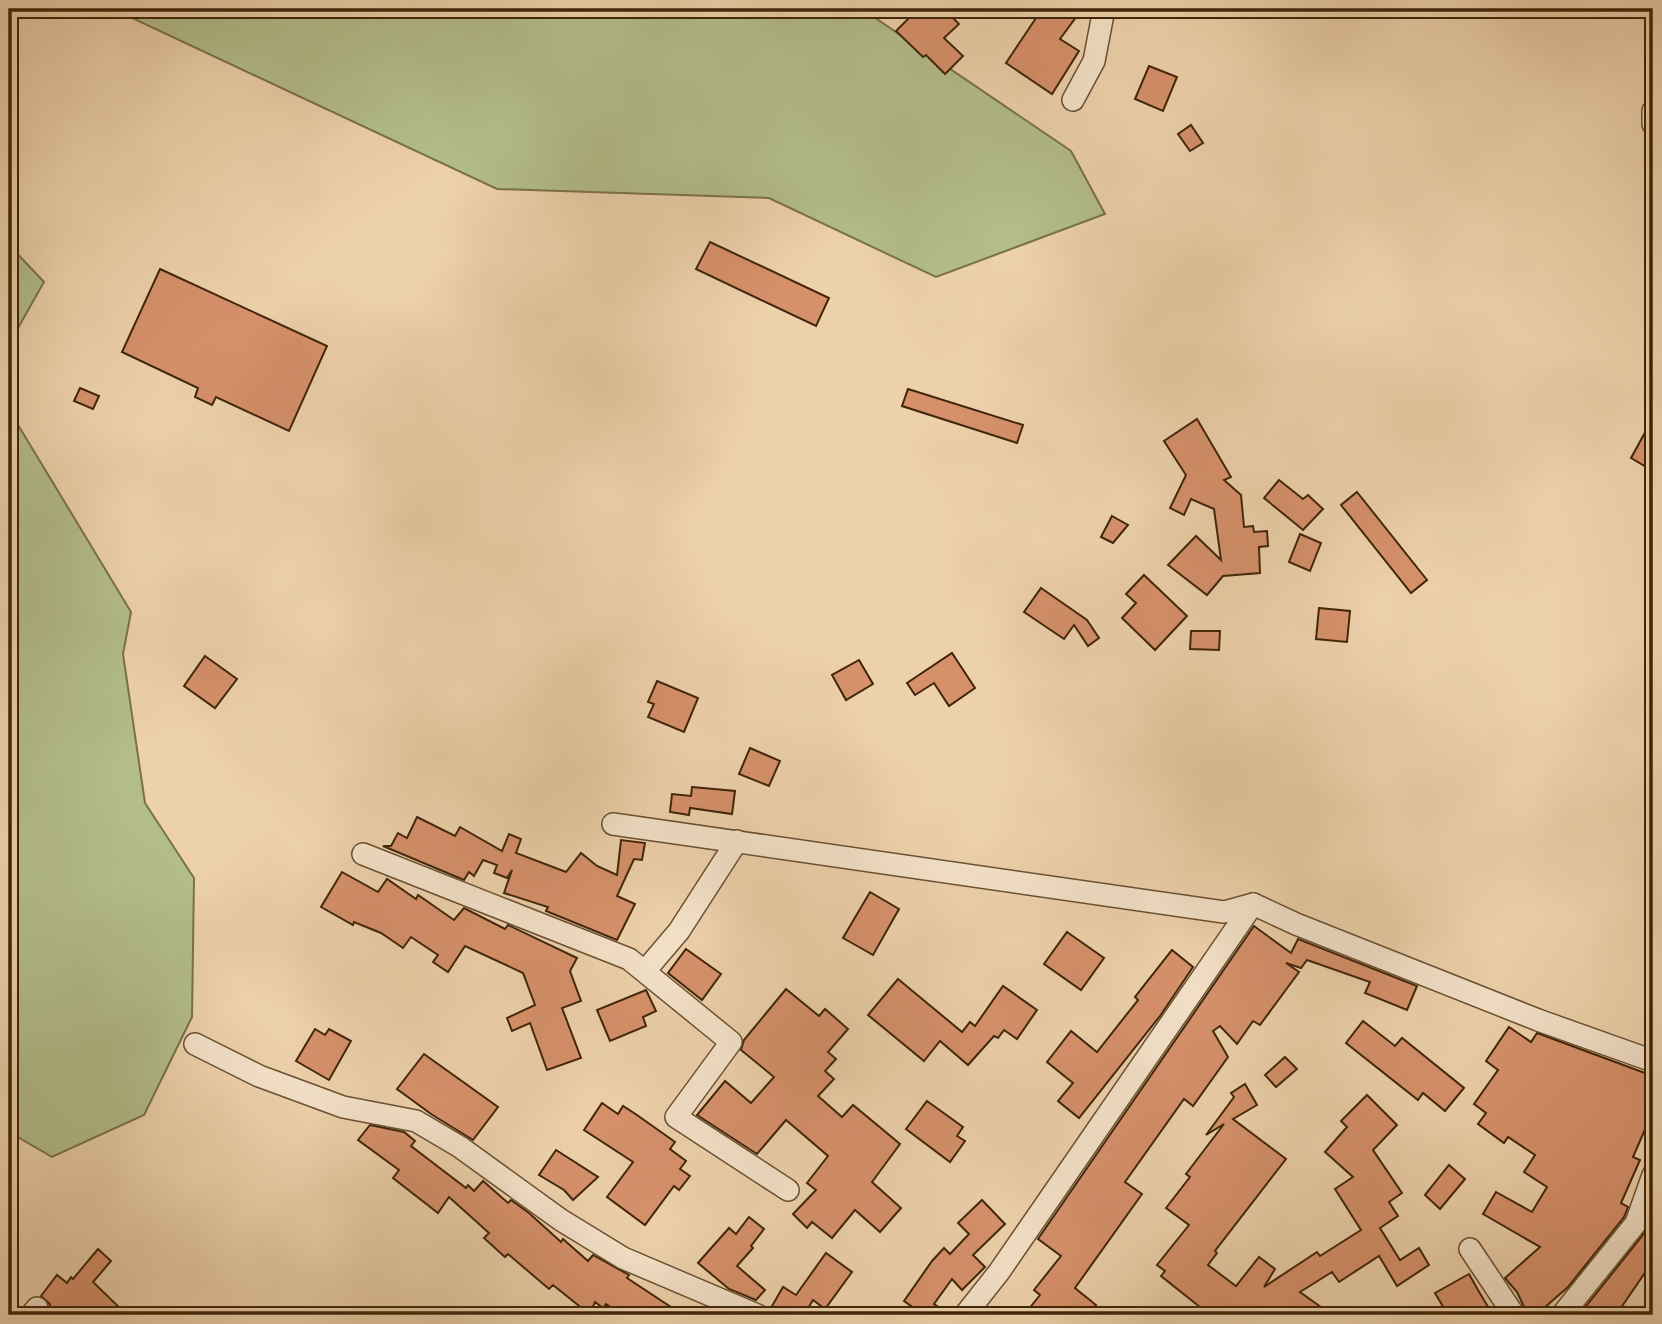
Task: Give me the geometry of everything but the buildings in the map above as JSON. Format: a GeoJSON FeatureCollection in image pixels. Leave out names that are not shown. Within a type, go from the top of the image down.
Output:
{"type":"FeatureCollection","features":[{"type":"Feature","properties":{"kind":"street"},"geometry":{"type":"LineString","coordinates":[[1073,100],[1094,61],[1104,9]]}},
{"type":"Feature","properties":{"kind":"street"},"geometry":{"type":"LineString","coordinates":[[1653,111],[1653,124]]}},
{"type":"Feature","properties":{"kind":"street"},"geometry":{"type":"LineString","coordinates":[[613,824],[1224,912],[1253,904],[1296,924],[1538,1020],[1653,1061]]}},
{"type":"Feature","properties":{"kind":"street"},"geometry":{"type":"LineString","coordinates":[[645,971],[679,931],[737,841]]}},
{"type":"Feature","properties":{"kind":"street"},"geometry":{"type":"LineString","coordinates":[[363,854],[629,959],[645,971],[731,1042],[676,1117],[788,1190]]}},
{"type":"Feature","properties":{"kind":"street"},"geometry":{"type":"LineString","coordinates":[[965,1315],[999,1272],[1253,904]]}},
{"type":"Feature","properties":{"kind":"street"},"geometry":{"type":"LineString","coordinates":[[195,1044],[259,1076],[343,1107],[416,1121],[460,1147],[561,1220],[623,1258],[757,1315]]}},
{"type":"Feature","properties":{"kind":"street"},"geometry":{"type":"LineString","coordinates":[[1562,1315],[1636,1223],[1653,1175]]}},
{"type":"Feature","properties":{"kind":"street"},"geometry":{"type":"LineString","coordinates":[[1470,1250],[1514,1315]]}},
{"type":"Feature","properties":{"kind":"green space"},"geometry":{"type":"Polygon","coordinates":[[[120,9],[862,9],[1071,151],[1105,214],[936,277],[769,198],[497,189],[132,18],[120,9]]]}},
{"type":"Feature","properties":{"kind":"green space"},"geometry":{"type":"Polygon","coordinates":[[[9,245],[44,282],[9,344],[9,245]]]}},
{"type":"Feature","properties":{"kind":"green space"},"geometry":{"type":"Polygon","coordinates":[[[9,410],[131,612],[123,654],[145,803],[194,878],[192,1017],[144,1115],[52,1157],[9,1132],[9,410]]]}}]}
